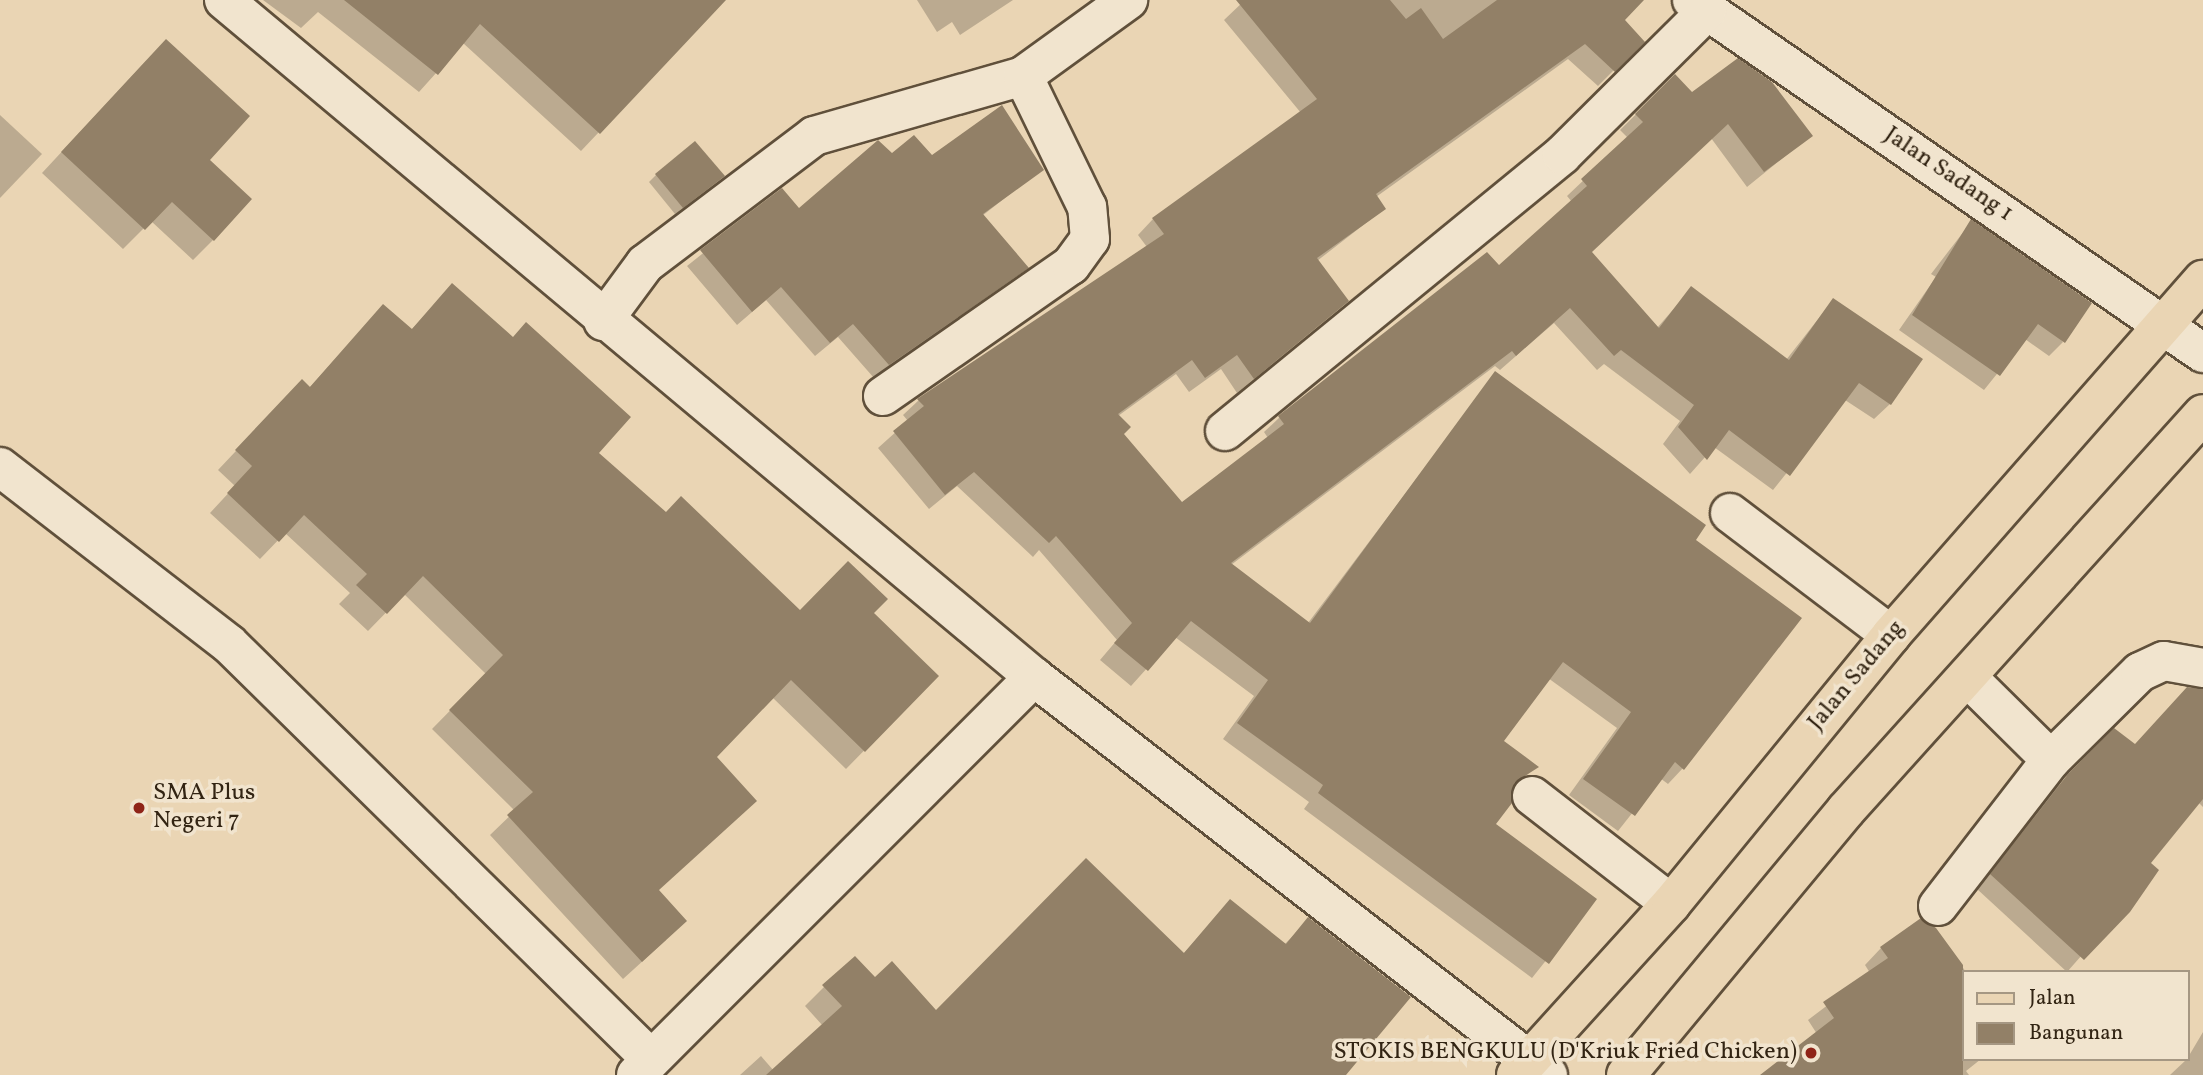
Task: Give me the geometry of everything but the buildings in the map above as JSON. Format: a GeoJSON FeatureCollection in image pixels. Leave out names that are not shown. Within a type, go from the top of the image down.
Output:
{"type":"FeatureCollection","features":[{"type":"Feature","properties":{"kind":"main road","name":"Jalan Sadang"},"geometry":{"type":"LineString","coordinates":[[1531,1070],[1891,635],[2203,280]]}},
{"type":"Feature","properties":{"kind":"main road"},"geometry":{"type":"LineString","coordinates":[[1626,1075],[1846,810],[2203,414]]}},
{"type":"Feature","properties":{"kind":"street"},"geometry":{"type":"LineString","coordinates":[[224,0],[604,321],[1034,677],[1531,1070]]}},
{"type":"Feature","properties":{"kind":"street"},"geometry":{"type":"LineString","coordinates":[[604,321],[645,264],[814,136],[1023,76],[1128,0]]}},
{"type":"Feature","properties":{"kind":"street"},"geometry":{"type":"LineString","coordinates":[[1225,431],[1562,155],[1700,6]]}},
{"type":"Feature","properties":{"kind":"street","name":"Jalan Sadang 1"},"geometry":{"type":"LineString","coordinates":[[1700,6],[2166,323],[2203,353]]}},
{"type":"Feature","properties":{"kind":"street"},"geometry":{"type":"LineString","coordinates":[[883,396],[1071,265],[1090,239],[1087,207],[1023,76]]}},
{"type":"Feature","properties":{"kind":"street"},"geometry":{"type":"LineString","coordinates":[[0,467],[229,644],[643,1067],[1034,677]]}},
{"type":"Feature","properties":{"kind":"street"},"geometry":{"type":"LineString","coordinates":[[1730,513],[1891,635]]}},
{"type":"Feature","properties":{"kind":"street"},"geometry":{"type":"LineString","coordinates":[[1938,906],[2051,760],[2140,672],[2164,661],[2203,668]]}},
{"type":"Feature","properties":{"kind":"street"},"geometry":{"type":"LineString","coordinates":[[1967,677],[2051,760]]}},
{"type":"Feature","properties":{"kind":"street"},"geometry":{"type":"LineString","coordinates":[[1532,796],[1671,904]]}},
{"type":"Feature","properties":{"kind":"place","name":"SMA Plus Negeri 7"},"geometry":{"type":"Point","coordinates":[139,808]}},
{"type":"Feature","properties":{"kind":"place","name":"STOKIS BENGKULU (D'Kriuk Fried Chicken)"},"geometry":{"type":"Point","coordinates":[1811,1053]}}]}
